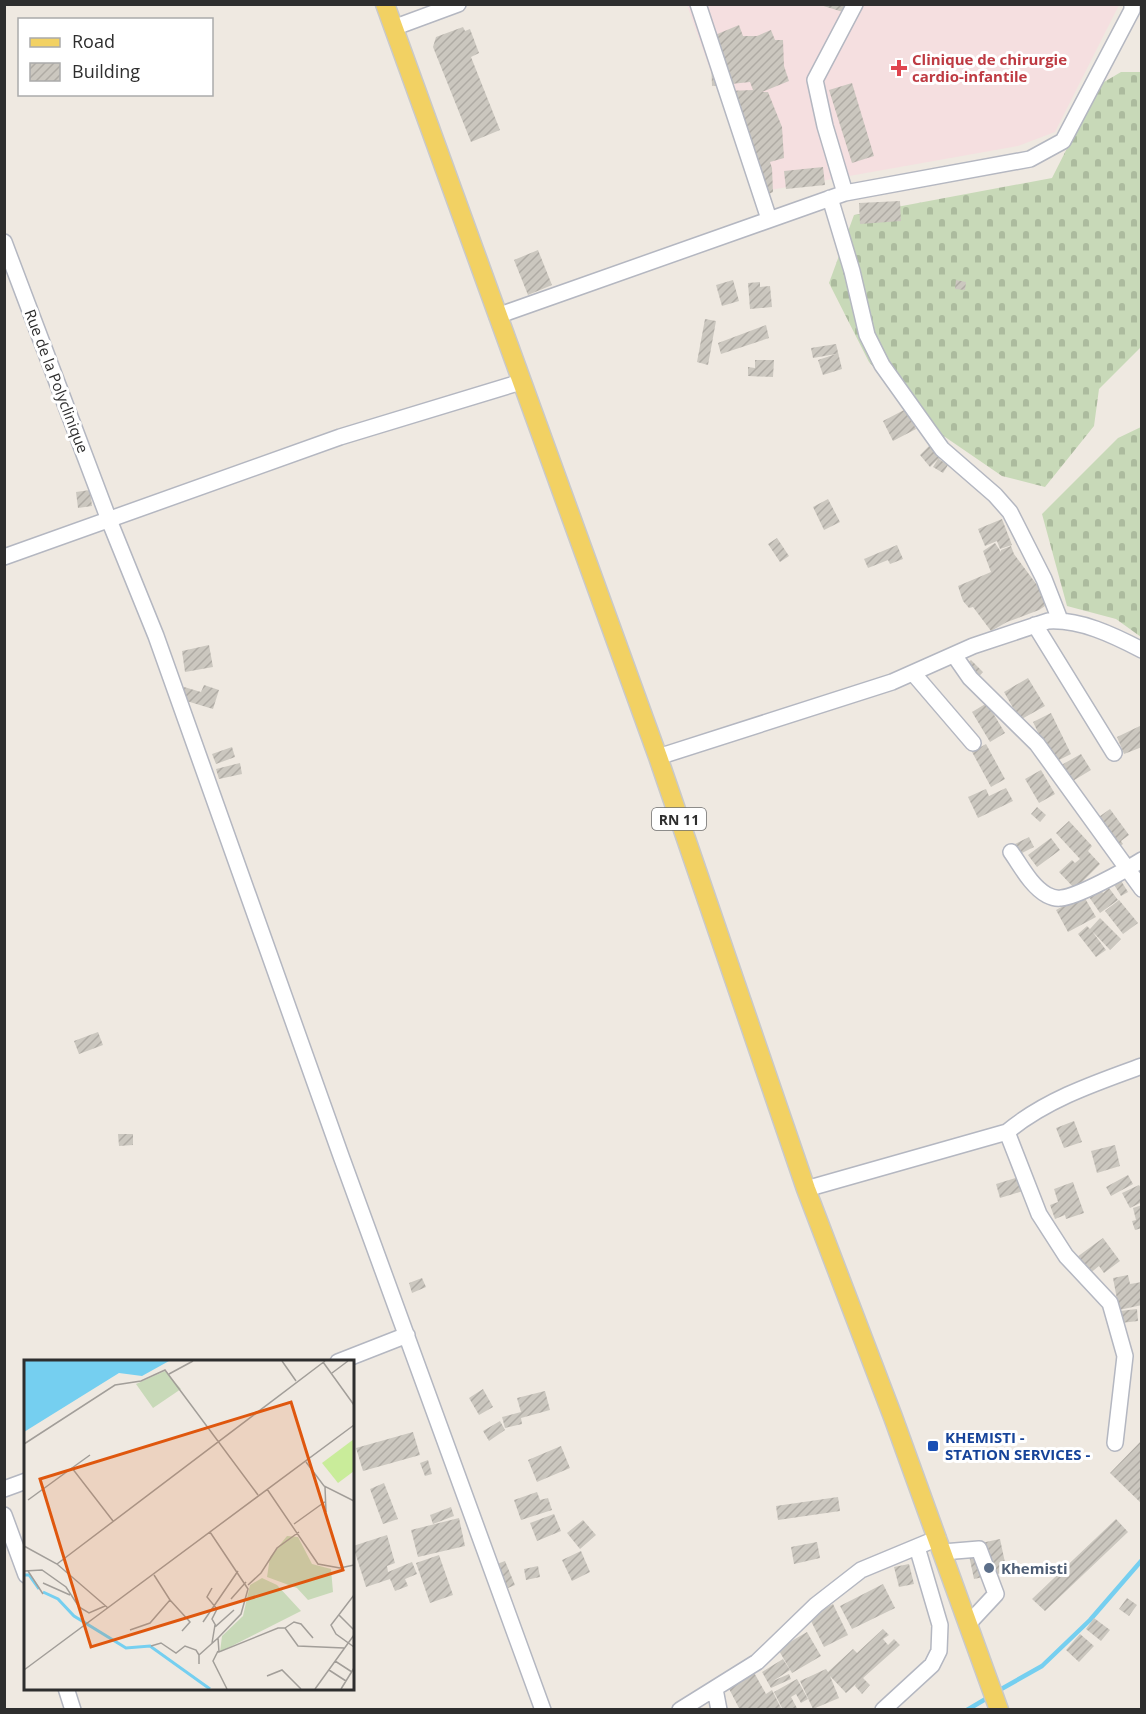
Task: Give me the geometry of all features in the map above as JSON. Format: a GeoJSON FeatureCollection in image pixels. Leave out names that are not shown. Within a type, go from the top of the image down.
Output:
{"type":"FeatureCollection","features":[{"type":"Feature","properties":{"kind":"main road","name":"RN 11"},"geometry":{"type":"LineString","coordinates":[[385,4],[658,757],[806,1189],[941,1545],[999,1710]]}},
{"type":"Feature","properties":{"kind":"street"},"geometry":{"type":"LineString","coordinates":[[393,28],[458,4]]}},
{"type":"Feature","properties":{"kind":"street"},"geometry":{"type":"LineString","coordinates":[[698,4],[769,219]]}},
{"type":"Feature","properties":{"kind":"street"},"geometry":{"type":"LineString","coordinates":[[855,4],[815,80],[852,271],[867,334],[882,364],[942,449],[995,495],[1010,512],[1044,579],[1060,620]]}},
{"type":"Feature","properties":{"kind":"street"},"geometry":{"type":"LineString","coordinates":[[497,316],[838,196],[1030,159],[1063,141],[1132,10],[1132,4]]}},
{"type":"Feature","properties":{"kind":"street","name":"Rue de la Polyclinique"},"geometry":{"type":"LineString","coordinates":[[4,242],[109,520],[156,636],[543,1710]]}},
{"type":"Feature","properties":{"kind":"street"},"geometry":{"type":"LineString","coordinates":[[4,557],[340,437],[521,382]]}},
{"type":"Feature","properties":{"kind":"street"},"geometry":{"type":"LineString","coordinates":[[658,757],[892,682],[954,655],[1035,625],[1060,620],[1088,626],[1142,650]]}},
{"type":"Feature","properties":{"kind":"street"},"geometry":{"type":"LineString","coordinates":[[1035,625],[1114,753]]}},
{"type":"Feature","properties":{"kind":"street"},"geometry":{"type":"LineString","coordinates":[[954,655],[970,678],[1037,744],[1142,889]]}},
{"type":"Feature","properties":{"kind":"street"},"geometry":{"type":"LineString","coordinates":[[913,673],[973,743]]}},
{"type":"Feature","properties":{"kind":"street"},"geometry":{"type":"LineString","coordinates":[[1011,852],[1040,891],[1049,897],[1059,899],[1070,897],[1142,860]]}},
{"type":"Feature","properties":{"kind":"street"},"geometry":{"type":"LineString","coordinates":[[806,1189],[1007,1132],[1026,1117],[1065,1097],[1142,1066]]}},
{"type":"Feature","properties":{"kind":"street"},"geometry":{"type":"LineString","coordinates":[[1007,1132],[1039,1214],[1066,1256],[1110,1303],[1125,1356],[1116,1443]]}},
{"type":"Feature","properties":{"kind":"street"},"geometry":{"type":"LineString","coordinates":[[343,1360],[407,1335]]}},
{"type":"Feature","properties":{"kind":"street"},"geometry":{"type":"LineString","coordinates":[[4,1490],[24,1482]]}},
{"type":"Feature","properties":{"kind":"street"},"geometry":{"type":"LineString","coordinates":[[4,1515],[24,1570]]}},
{"type":"Feature","properties":{"kind":"street"},"geometry":{"type":"LineString","coordinates":[[680,1710],[757,1662],[816,1605],[861,1570],[917,1547],[941,1545],[980,1549],[996,1594],[970,1628]]}},
{"type":"Feature","properties":{"kind":"street"},"geometry":{"type":"LineString","coordinates":[[883,1710],[932,1665],[939,1651],[940,1625],[917,1547]]}},
{"type":"Feature","properties":{"kind":"street"},"geometry":{"type":"LineString","coordinates":[[715,1689],[719,1710]]}},
{"type":"Feature","properties":{"kind":"street"},"geometry":{"type":"LineString","coordinates":[[66,1690],[73,1710]]}},
{"type":"Feature","properties":{"kind":"shaded area","name":"Clinique de chirurgie cardio-infantile"},"geometry":{"type":"Polygon","coordinates":[[[687,5],[1119,5],[1055,132],[1018,146],[754,193],[687,5]]]}},
{"type":"Feature","properties":{"kind":"green space"},"geometry":{"type":"Polygon","coordinates":[[[1121,72],[1141,72],[1141,347],[1099,389],[1094,426],[1045,487],[1002,476],[929,426],[869,362],[829,283],[854,215],[1052,178],[1099,85],[1121,72]]]}},
{"type":"Feature","properties":{"kind":"green space"},"geometry":{"type":"Polygon","coordinates":[[[1141,427],[1141,637],[1116,619],[1067,606],[1042,514],[1118,438],[1141,427]]]}},
{"type":"Feature","properties":{"kind":"building"},"geometry":{"type":"Polygon","coordinates":[[[817,4],[859,4],[856,16],[817,4]]]}},
{"type":"Feature","properties":{"kind":"building"},"geometry":{"type":"Polygon","coordinates":[[[739,25],[743,36],[757,36],[771,30],[775,40],[783,40],[784,66],[789,81],[762,92],[768,92],[782,127],[784,158],[770,162],[773,192],[765,196],[725,91],[753,90],[750,82],[712,86],[711,59],[715,35],[739,25]]]}},
{"type":"Feature","properties":{"kind":"building"},"geometry":{"type":"Polygon","coordinates":[[[463,27],[465,31],[470,29],[479,53],[471,57],[500,130],[471,142],[433,47],[436,37],[463,27]]]}},
{"type":"Feature","properties":{"kind":"building"},"geometry":{"type":"Polygon","coordinates":[[[852,83],[874,156],[852,163],[829,90],[852,83]]]}},
{"type":"Feature","properties":{"kind":"building"},"geometry":{"type":"Polygon","coordinates":[[[823,167],[825,185],[786,189],[784,171],[823,167]]]}},
{"type":"Feature","properties":{"kind":"building"},"geometry":{"type":"Polygon","coordinates":[[[900,201],[901,221],[860,224],[859,203],[900,201]]]}},
{"type":"Feature","properties":{"kind":"building"},"geometry":{"type":"Polygon","coordinates":[[[538,250],[552,285],[528,295],[514,260],[538,250]]]}},
{"type":"Feature","properties":{"kind":"building"},"geometry":{"type":"Polygon","coordinates":[[[733,280],[739,301],[722,306],[716,285],[733,280]]]}},
{"type":"Feature","properties":{"kind":"building"},"geometry":{"type":"Polygon","coordinates":[[[956,280],[966,282],[965,290],[955,289],[956,280]]]}},
{"type":"Feature","properties":{"kind":"building"},"geometry":{"type":"Polygon","coordinates":[[[760,282],[760,287],[770,286],[772,307],[750,309],[748,283],[760,282]]]}},
{"type":"Feature","properties":{"kind":"building"},"geometry":{"type":"Polygon","coordinates":[[[705,319],[716,321],[708,365],[697,362],[705,319]]]}},
{"type":"Feature","properties":{"kind":"building"},"geometry":{"type":"Polygon","coordinates":[[[766,325],[769,338],[721,354],[718,343],[766,325]]]}},
{"type":"Feature","properties":{"kind":"building"},"geometry":{"type":"Polygon","coordinates":[[[836,344],[842,369],[823,375],[818,360],[836,354],[813,358],[811,348],[836,344]]]}},
{"type":"Feature","properties":{"kind":"building"},"geometry":{"type":"Polygon","coordinates":[[[755,360],[774,360],[773,377],[748,376],[748,367],[755,368],[755,360]]]}},
{"type":"Feature","properties":{"kind":"building"},"geometry":{"type":"Polygon","coordinates":[[[906,409],[916,429],[893,441],[883,421],[906,409]]]}},
{"type":"Feature","properties":{"kind":"building"},"geometry":{"type":"Polygon","coordinates":[[[930,445],[941,457],[939,459],[948,465],[943,473],[933,467],[938,459],[930,467],[920,455],[930,445]]]}},
{"type":"Feature","properties":{"kind":"building"},"geometry":{"type":"Polygon","coordinates":[[[90,490],[92,506],[78,508],[76,492],[90,490]]]}},
{"type":"Feature","properties":{"kind":"building"},"geometry":{"type":"Polygon","coordinates":[[[828,499],[840,522],[824,530],[813,507],[828,499]]]}},
{"type":"Feature","properties":{"kind":"building"},"geometry":{"type":"Polygon","coordinates":[[[1002,519],[1012,545],[1000,549],[997,541],[985,546],[978,529],[1002,519]]]}},
{"type":"Feature","properties":{"kind":"building"},"geometry":{"type":"Polygon","coordinates":[[[777,538],[789,556],[780,562],[768,544],[777,538]]]}},
{"type":"Feature","properties":{"kind":"building"},"geometry":{"type":"Polygon","coordinates":[[[995,543],[1001,552],[1011,546],[1014,554],[1040,589],[1045,606],[991,631],[973,607],[969,608],[963,601],[958,586],[991,572],[983,551],[995,543]]]}},
{"type":"Feature","properties":{"kind":"building"},"geometry":{"type":"Polygon","coordinates":[[[897,545],[903,559],[890,564],[888,560],[868,568],[864,559],[897,545]]]}},
{"type":"Feature","properties":{"kind":"building"},"geometry":{"type":"Polygon","coordinates":[[[209,645],[213,667],[185,672],[182,651],[209,645]]]}},
{"type":"Feature","properties":{"kind":"building"},"geometry":{"type":"Polygon","coordinates":[[[971,660],[983,672],[973,682],[961,669],[971,660]]]}},
{"type":"Feature","properties":{"kind":"building"},"geometry":{"type":"Polygon","coordinates":[[[1028,678],[1045,706],[1020,720],[1004,692],[1028,678]]]}},
{"type":"Feature","properties":{"kind":"building"},"geometry":{"type":"Polygon","coordinates":[[[204,685],[219,690],[213,709],[180,699],[184,687],[201,692],[204,685]]]}},
{"type":"Feature","properties":{"kind":"building"},"geometry":{"type":"Polygon","coordinates":[[[987,703],[1005,733],[990,742],[972,712],[987,703]]]}},
{"type":"Feature","properties":{"kind":"building"},"geometry":{"type":"Polygon","coordinates":[[[1051,713],[1071,754],[1053,763],[1033,722],[1051,713]]]}},
{"type":"Feature","properties":{"kind":"building"},"geometry":{"type":"Polygon","coordinates":[[[1142,725],[1142,747],[1124,754],[1117,737],[1142,725]]]}},
{"type":"Feature","properties":{"kind":"building"},"geometry":{"type":"Polygon","coordinates":[[[986,744],[1005,779],[991,787],[972,752],[986,744]]]}},
{"type":"Feature","properties":{"kind":"building"},"geometry":{"type":"Polygon","coordinates":[[[232,747],[235,757],[216,764],[212,754],[232,747]]]}},
{"type":"Feature","properties":{"kind":"building"},"geometry":{"type":"Polygon","coordinates":[[[1081,754],[1091,770],[1066,785],[1056,768],[1081,754]]]}},
{"type":"Feature","properties":{"kind":"building"},"geometry":{"type":"Polygon","coordinates":[[[240,763],[242,774],[219,779],[216,769],[240,763]]]}},
{"type":"Feature","properties":{"kind":"building"},"geometry":{"type":"Polygon","coordinates":[[[1041,770],[1055,794],[1039,803],[1025,779],[1041,770]]]}},
{"type":"Feature","properties":{"kind":"building"},"geometry":{"type":"Polygon","coordinates":[[[1006,788],[1013,801],[978,818],[968,797],[986,789],[989,796],[1006,788]]]}},
{"type":"Feature","properties":{"kind":"building"},"geometry":{"type":"Polygon","coordinates":[[[1037,807],[1046,815],[1040,822],[1031,814],[1037,807]]]}},
{"type":"Feature","properties":{"kind":"building"},"geometry":{"type":"Polygon","coordinates":[[[1110,809],[1129,835],[1121,841],[1123,844],[1110,853],[1089,824],[1110,809]]]}},
{"type":"Feature","properties":{"kind":"building"},"geometry":{"type":"Polygon","coordinates":[[[1069,821],[1092,846],[1088,851],[1100,864],[1075,889],[1059,872],[1072,860],[1075,863],[1080,859],[1056,833],[1069,821]]]}},
{"type":"Feature","properties":{"kind":"building"},"geometry":{"type":"Polygon","coordinates":[[[1029,837],[1034,847],[1018,855],[1013,845],[1029,837]]]}},
{"type":"Feature","properties":{"kind":"building"},"geometry":{"type":"Polygon","coordinates":[[[1051,838],[1060,850],[1037,867],[1028,855],[1051,838]]]}},
{"type":"Feature","properties":{"kind":"building"},"geometry":{"type":"Polygon","coordinates":[[[1120,879],[1128,892],[1121,896],[1113,883],[1120,879]]]}},
{"type":"Feature","properties":{"kind":"building"},"geometry":{"type":"Polygon","coordinates":[[[1096,883],[1103,893],[1109,888],[1118,900],[1100,913],[1085,891],[1096,883]]]}},
{"type":"Feature","properties":{"kind":"building"},"geometry":{"type":"Polygon","coordinates":[[[1083,895],[1096,917],[1068,932],[1056,910],[1083,895]]]}},
{"type":"Feature","properties":{"kind":"building"},"geometry":{"type":"Polygon","coordinates":[[[1119,900],[1138,923],[1123,934],[1105,911],[1119,900]]]}},
{"type":"Feature","properties":{"kind":"building"},"geometry":{"type":"Polygon","coordinates":[[[1100,918],[1121,939],[1110,950],[1092,931],[1106,950],[1096,957],[1078,934],[1087,926],[1090,929],[1100,918]]]}},
{"type":"Feature","properties":{"kind":"building"},"geometry":{"type":"Polygon","coordinates":[[[98,1032],[103,1045],[79,1054],[74,1041],[98,1032]]]}},
{"type":"Feature","properties":{"kind":"building"},"geometry":{"type":"Polygon","coordinates":[[[1074,1121],[1082,1142],[1064,1148],[1056,1128],[1074,1121]]]}},
{"type":"Feature","properties":{"kind":"building"},"geometry":{"type":"Polygon","coordinates":[[[118,1134],[133,1134],[133,1145],[119,1146],[118,1134]]]}},
{"type":"Feature","properties":{"kind":"building"},"geometry":{"type":"Polygon","coordinates":[[[1115,1145],[1120,1166],[1097,1173],[1091,1151],[1115,1145]]]}},
{"type":"Feature","properties":{"kind":"building"},"geometry":{"type":"Polygon","coordinates":[[[1128,1175],[1133,1184],[1111,1196],[1106,1187],[1128,1175]]]}},
{"type":"Feature","properties":{"kind":"building"},"geometry":{"type":"Polygon","coordinates":[[[1019,1177],[1023,1191],[1000,1198],[996,1184],[1019,1177]]]}},
{"type":"Feature","properties":{"kind":"building"},"geometry":{"type":"Polygon","coordinates":[[[1073,1182],[1084,1213],[1066,1219],[1065,1215],[1055,1219],[1050,1205],[1058,1202],[1054,1189],[1073,1182]]]}},
{"type":"Feature","properties":{"kind":"building"},"geometry":{"type":"Polygon","coordinates":[[[1139,1185],[1142,1190],[1142,1202],[1130,1208],[1122,1193],[1139,1185]]]}},
{"type":"Feature","properties":{"kind":"building"},"geometry":{"type":"Polygon","coordinates":[[[1142,1205],[1142,1228],[1135,1230],[1132,1221],[1136,1220],[1133,1208],[1142,1205]]]}},
{"type":"Feature","properties":{"kind":"building"},"geometry":{"type":"Polygon","coordinates":[[[1103,1238],[1120,1261],[1104,1273],[1099,1266],[1089,1274],[1077,1257],[1103,1238]]]}},
{"type":"Feature","properties":{"kind":"building"},"geometry":{"type":"Polygon","coordinates":[[[1128,1275],[1130,1284],[1142,1282],[1142,1305],[1119,1310],[1113,1278],[1128,1275]]]}},
{"type":"Feature","properties":{"kind":"building"},"geometry":{"type":"Polygon","coordinates":[[[422,1278],[426,1287],[412,1293],[409,1283],[422,1278]]]}},
{"type":"Feature","properties":{"kind":"building"},"geometry":{"type":"Polygon","coordinates":[[[1137,1309],[1138,1321],[1121,1323],[1120,1311],[1137,1309]]]}},
{"type":"Feature","properties":{"kind":"building"},"geometry":{"type":"Polygon","coordinates":[[[483,1389],[493,1407],[479,1415],[469,1398],[483,1389]]]}},
{"type":"Feature","properties":{"kind":"building"},"geometry":{"type":"Polygon","coordinates":[[[545,1391],[550,1410],[521,1418],[522,1424],[505,1428],[502,1417],[521,1412],[517,1398],[545,1391]]]}},
{"type":"Feature","properties":{"kind":"building"},"geometry":{"type":"Polygon","coordinates":[[[500,1421],[505,1430],[489,1441],[483,1431],[500,1421]]]}},
{"type":"Feature","properties":{"kind":"building"},"geometry":{"type":"Polygon","coordinates":[[[413,1432],[420,1455],[363,1471],[356,1448],[413,1432]]]}},
{"type":"Feature","properties":{"kind":"building"},"geometry":{"type":"Polygon","coordinates":[[[1142,1440],[1142,1504],[1110,1473],[1142,1440]]]}},
{"type":"Feature","properties":{"kind":"building"},"geometry":{"type":"Polygon","coordinates":[[[561,1446],[570,1468],[537,1482],[528,1460],[561,1446]]]}},
{"type":"Feature","properties":{"kind":"building"},"geometry":{"type":"Polygon","coordinates":[[[428,1460],[432,1474],[425,1476],[420,1463],[428,1460]]]}},
{"type":"Feature","properties":{"kind":"building"},"geometry":{"type":"Polygon","coordinates":[[[384,1483],[398,1519],[383,1524],[370,1489],[384,1483]]]}},
{"type":"Feature","properties":{"kind":"building"},"geometry":{"type":"Polygon","coordinates":[[[537,1492],[540,1500],[548,1498],[552,1510],[521,1520],[514,1500],[537,1492]]]}},
{"type":"Feature","properties":{"kind":"building"},"geometry":{"type":"Polygon","coordinates":[[[838,1497],[840,1511],[778,1520],[776,1506],[838,1497]]]}},
{"type":"Feature","properties":{"kind":"building"},"geometry":{"type":"Polygon","coordinates":[[[451,1507],[454,1516],[433,1524],[430,1515],[451,1507]]]}},
{"type":"Feature","properties":{"kind":"building"},"geometry":{"type":"Polygon","coordinates":[[[554,1514],[561,1531],[537,1541],[530,1523],[554,1514]]]}},
{"type":"Feature","properties":{"kind":"building"},"geometry":{"type":"Polygon","coordinates":[[[459,1518],[465,1546],[418,1557],[411,1530],[459,1518]]]}},
{"type":"Feature","properties":{"kind":"building"},"geometry":{"type":"Polygon","coordinates":[[[1116,1519],[1128,1532],[1045,1611],[1032,1599],[1116,1519]]]}},
{"type":"Feature","properties":{"kind":"building"},"geometry":{"type":"Polygon","coordinates":[[[583,1520],[596,1535],[580,1549],[567,1533],[583,1520]]]}},
{"type":"Feature","properties":{"kind":"building"},"geometry":{"type":"Polygon","coordinates":[[[387,1535],[395,1563],[387,1566],[388,1572],[412,1562],[417,1574],[405,1579],[408,1586],[395,1591],[390,1579],[366,1587],[354,1546],[387,1535]]]}},
{"type":"Feature","properties":{"kind":"building"},"geometry":{"type":"Polygon","coordinates":[[[1000,1539],[1007,1572],[974,1579],[967,1546],[1000,1539]]]}},
{"type":"Feature","properties":{"kind":"building"},"geometry":{"type":"Polygon","coordinates":[[[817,1542],[820,1558],[794,1564],[791,1547],[817,1542]]]}},
{"type":"Feature","properties":{"kind":"building"},"geometry":{"type":"Polygon","coordinates":[[[581,1551],[590,1572],[572,1581],[562,1560],[581,1551]]]}},
{"type":"Feature","properties":{"kind":"building"},"geometry":{"type":"Polygon","coordinates":[[[439,1555],[453,1595],[430,1603],[416,1563],[439,1555]]]}},
{"type":"Feature","properties":{"kind":"building"},"geometry":{"type":"Polygon","coordinates":[[[505,1561],[515,1585],[506,1589],[497,1564],[505,1561]]]}},
{"type":"Feature","properties":{"kind":"building"},"geometry":{"type":"Polygon","coordinates":[[[909,1564],[914,1584],[899,1587],[894,1567],[909,1564]]]}},
{"type":"Feature","properties":{"kind":"building"},"geometry":{"type":"Polygon","coordinates":[[[538,1566],[540,1577],[526,1580],[524,1569],[538,1566]]]}},
{"type":"Feature","properties":{"kind":"building"},"geometry":{"type":"Polygon","coordinates":[[[883,1584],[895,1608],[852,1629],[840,1606],[883,1584]]]}},
{"type":"Feature","properties":{"kind":"building"},"geometry":{"type":"Polygon","coordinates":[[[1127,1598],[1137,1605],[1129,1616],[1119,1609],[1127,1598]]]}},
{"type":"Feature","properties":{"kind":"building"},"geometry":{"type":"Polygon","coordinates":[[[833,1604],[848,1635],[824,1647],[809,1617],[833,1604]]]}},
{"type":"Feature","properties":{"kind":"building"},"geometry":{"type":"Polygon","coordinates":[[[1094,1618],[1110,1630],[1101,1641],[1086,1629],[1094,1618]]]}},
{"type":"Feature","properties":{"kind":"building"},"geometry":{"type":"Polygon","coordinates":[[[883,1629],[889,1635],[883,1639],[888,1645],[894,1639],[900,1645],[863,1678],[870,1685],[862,1694],[855,1686],[856,1684],[846,1693],[830,1676],[839,1698],[813,1709],[800,1681],[826,1669],[828,1672],[853,1649],[857,1653],[883,1629]]]}},
{"type":"Feature","properties":{"kind":"building"},"geometry":{"type":"Polygon","coordinates":[[[807,1632],[821,1656],[792,1673],[778,1649],[807,1632]]]}},
{"type":"Feature","properties":{"kind":"building"},"geometry":{"type":"Polygon","coordinates":[[[1080,1634],[1094,1646],[1079,1662],[1066,1650],[1080,1634]]]}},
{"type":"Feature","properties":{"kind":"building"},"geometry":{"type":"Polygon","coordinates":[[[783,1659],[790,1670],[773,1681],[789,1674],[791,1679],[771,1688],[762,1672],[783,1659]]]}},
{"type":"Feature","properties":{"kind":"building"},"geometry":{"type":"Polygon","coordinates":[[[751,1667],[766,1694],[772,1690],[782,1710],[740,1710],[725,1681],[751,1667]]]}},
{"type":"Feature","properties":{"kind":"building"},"geometry":{"type":"Polygon","coordinates":[[[797,1679],[808,1699],[801,1703],[796,1694],[791,1697],[798,1710],[783,1710],[774,1692],[797,1679]]]}},
{"type":"Feature","properties":{"kind":"waterway"},"geometry":{"type":"LineString","coordinates":[[996,1692],[1042,1666],[1090,1620],[1142,1560]]}},
{"type":"Feature","properties":{"kind":"waterway"},"geometry":{"type":"LineString","coordinates":[[967,1710],[989,1697]]}},
{"type":"Feature","properties":{"kind":"place","name":"Clinique de chirurgie cardio-infantile"},"geometry":{"type":"Point","coordinates":[899,68]}},
{"type":"Feature","properties":{"kind":"place","name":"KHEMISTI - STATION SERVICES -"},"geometry":{"type":"Point","coordinates":[933,1446]}},
{"type":"Feature","properties":{"kind":"place","name":"Khemisti"},"geometry":{"type":"Point","coordinates":[989,1568]}}]}
